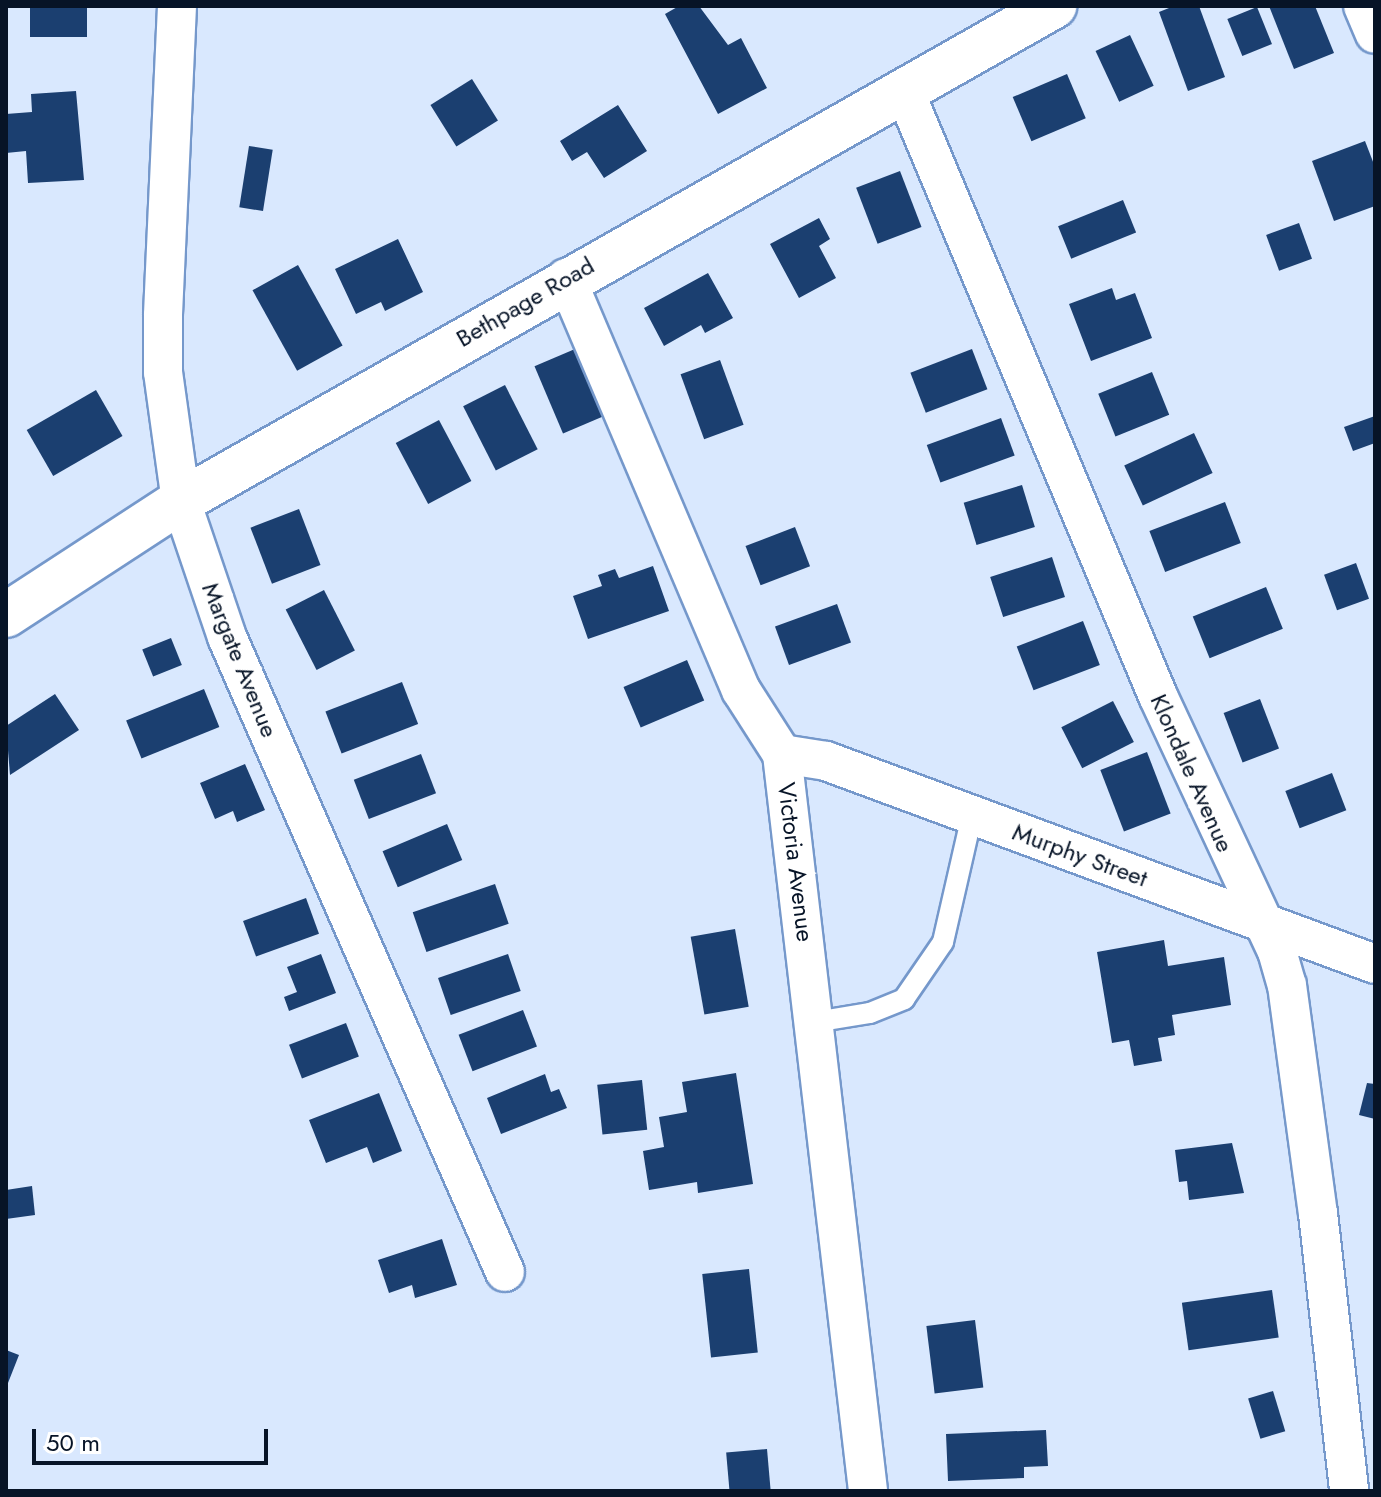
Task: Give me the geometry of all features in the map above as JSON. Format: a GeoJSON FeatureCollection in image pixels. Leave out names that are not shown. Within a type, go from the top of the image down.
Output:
{"type":"FeatureCollection","features":[{"type":"Feature","properties":{"kind":"street","name":"Margate Avenue"},"geometry":{"type":"LineString","coordinates":[[177,6],[163,372],[181,501],[227,637],[505,1272]]}},
{"type":"Feature","properties":{"kind":"street","name":"Bethpage Road"},"geometry":{"type":"LineString","coordinates":[[6,615],[181,501],[566,278],[1054,6]]}},
{"type":"Feature","properties":{"kind":"street"},"geometry":{"type":"LineString","coordinates":[[1363,6],[1375,34]]}},
{"type":"Feature","properties":{"kind":"street","name":"Klondale Avenue"},"geometry":{"type":"LineString","coordinates":[[904,90],[1158,696],[1262,922],[1287,985],[1349,1491]]}},
{"type":"Feature","properties":{"kind":"street","name":"Victoria Avenue"},"geometry":{"type":"LineString","coordinates":[[566,278],[741,690],[782,754],[868,1491]]}},
{"type":"Feature","properties":{"kind":"street","name":"Murphy Street"},"geometry":{"type":"LineString","coordinates":[[782,754],[826,761],[1375,964]]}},
{"type":"Feature","properties":{"kind":"lane"},"geometry":{"type":"LineString","coordinates":[[815,1022],[870,1013],[904,999],[943,942],[972,815]]}},
{"type":"Feature","properties":{"kind":"building"},"geometry":{"type":"Polygon","coordinates":[[[30,6],[87,6],[87,37],[30,37],[30,6]]]}},
{"type":"Feature","properties":{"kind":"building"},"geometry":{"type":"Polygon","coordinates":[[[679,6],[699,6],[728,45],[741,38],[767,88],[718,114],[665,14],[679,6]]]}},
{"type":"Feature","properties":{"kind":"building"},"geometry":{"type":"Polygon","coordinates":[[[1174,6],[1199,6],[1225,77],[1188,91],[1159,12],[1174,6]]]}},
{"type":"Feature","properties":{"kind":"building"},"geometry":{"type":"Polygon","coordinates":[[[1269,6],[1315,6],[1334,53],[1294,69],[1269,6]]]}},
{"type":"Feature","properties":{"kind":"building"},"geometry":{"type":"Polygon","coordinates":[[[1257,7],[1272,44],[1242,56],[1227,19],[1257,7]]]}},
{"type":"Feature","properties":{"kind":"building"},"geometry":{"type":"Polygon","coordinates":[[[1130,35],[1154,86],[1119,102],[1096,51],[1130,35]]]}},
{"type":"Feature","properties":{"kind":"building"},"geometry":{"type":"Polygon","coordinates":[[[1067,74],[1086,118],[1031,141],[1013,97],[1067,74]]]}},
{"type":"Feature","properties":{"kind":"building"},"geometry":{"type":"Polygon","coordinates":[[[472,79],[498,121],[456,147],[430,105],[472,79]]]}},
{"type":"Feature","properties":{"kind":"building"},"geometry":{"type":"Polygon","coordinates":[[[76,91],[84,180],[28,183],[26,151],[6,153],[6,114],[32,112],[31,94],[76,91]]]}},
{"type":"Feature","properties":{"kind":"building"},"geometry":{"type":"Polygon","coordinates":[[[618,105],[647,151],[604,178],[587,152],[572,161],[560,141],[618,105]]]}},
{"type":"Feature","properties":{"kind":"building"},"geometry":{"type":"Polygon","coordinates":[[[1365,141],[1375,167],[1375,206],[1334,221],[1312,161],[1365,141]]]}},
{"type":"Feature","properties":{"kind":"building"},"geometry":{"type":"Polygon","coordinates":[[[249,146],[273,150],[263,211],[239,207],[249,146]]]}},
{"type":"Feature","properties":{"kind":"building"},"geometry":{"type":"Polygon","coordinates":[[[900,171],[922,227],[878,244],[856,188],[900,171]]]}},
{"type":"Feature","properties":{"kind":"building"},"geometry":{"type":"Polygon","coordinates":[[[1123,200],[1136,232],[1071,259],[1058,226],[1123,200]]]}},
{"type":"Feature","properties":{"kind":"building"},"geometry":{"type":"Polygon","coordinates":[[[819,218],[830,239],[819,246],[836,278],[799,298],[770,244],[819,218]]]}},
{"type":"Feature","properties":{"kind":"building"},"geometry":{"type":"Polygon","coordinates":[[[1299,223],[1312,259],[1279,271],[1266,235],[1299,223]]]}},
{"type":"Feature","properties":{"kind":"building"},"geometry":{"type":"Polygon","coordinates":[[[398,239],[423,292],[385,311],[381,302],[356,314],[335,269],[398,239]]]}},
{"type":"Feature","properties":{"kind":"building"},"geometry":{"type":"Polygon","coordinates":[[[298,265],[343,345],[297,371],[253,290],[298,265]]]}},
{"type":"Feature","properties":{"kind":"building"},"geometry":{"type":"Polygon","coordinates":[[[708,273],[733,318],[705,333],[701,325],[664,346],[644,308],[708,273]]]}},
{"type":"Feature","properties":{"kind":"building"},"geometry":{"type":"Polygon","coordinates":[[[1112,288],[1116,300],[1135,293],[1152,338],[1091,361],[1069,304],[1112,288]]]}},
{"type":"Feature","properties":{"kind":"building"},"geometry":{"type":"Polygon","coordinates":[[[575,349],[604,416],[563,433],[534,366],[575,349]]]}},
{"type":"Feature","properties":{"kind":"building"},"geometry":{"type":"Polygon","coordinates":[[[972,349],[987,389],[926,413],[910,373],[972,349]]]}},
{"type":"Feature","properties":{"kind":"building"},"geometry":{"type":"Polygon","coordinates":[[[720,360],[744,425],[704,439],[681,374],[720,360]]]}},
{"type":"Feature","properties":{"kind":"building"},"geometry":{"type":"Polygon","coordinates":[[[1152,372],[1169,415],[1115,436],[1098,394],[1152,372]]]}},
{"type":"Feature","properties":{"kind":"building"},"geometry":{"type":"Polygon","coordinates":[[[505,385],[538,449],[496,470],[463,406],[505,385]]]}},
{"type":"Feature","properties":{"kind":"building"},"geometry":{"type":"Polygon","coordinates":[[[96,390],[122,436],[53,476],[27,430],[96,390]]]}},
{"type":"Feature","properties":{"kind":"building"},"geometry":{"type":"Polygon","coordinates":[[[1375,416],[1375,443],[1353,451],[1344,427],[1375,416]]]}},
{"type":"Feature","properties":{"kind":"building"},"geometry":{"type":"Polygon","coordinates":[[[1001,418],[1015,456],[940,483],[927,445],[1001,418]]]}},
{"type":"Feature","properties":{"kind":"building"},"geometry":{"type":"Polygon","coordinates":[[[439,420],[471,481],[428,504],[396,443],[439,420]]]}},
{"type":"Feature","properties":{"kind":"building"},"geometry":{"type":"Polygon","coordinates":[[[1194,433],[1213,473],[1143,505],[1124,466],[1194,433]]]}},
{"type":"Feature","properties":{"kind":"building"},"geometry":{"type":"Polygon","coordinates":[[[1022,485],[1035,527],[977,545],[964,503],[1022,485]]]}},
{"type":"Feature","properties":{"kind":"building"},"geometry":{"type":"Polygon","coordinates":[[[1225,502],[1241,543],[1165,572],[1149,531],[1225,502]]]}},
{"type":"Feature","properties":{"kind":"building"},"geometry":{"type":"Polygon","coordinates":[[[299,509],[321,565],[272,584],[250,528],[299,509]]]}},
{"type":"Feature","properties":{"kind":"building"},"geometry":{"type":"Polygon","coordinates":[[[795,527],[810,566],[761,585],[746,546],[795,527]]]}},
{"type":"Feature","properties":{"kind":"building"},"geometry":{"type":"Polygon","coordinates":[[[1052,557],[1065,597],[1003,617],[990,577],[1052,557]]]}},
{"type":"Feature","properties":{"kind":"building"},"geometry":{"type":"Polygon","coordinates":[[[1356,563],[1369,599],[1337,610],[1324,575],[1356,563]]]}},
{"type":"Feature","properties":{"kind":"building"},"geometry":{"type":"Polygon","coordinates":[[[653,566],[669,611],[588,639],[573,596],[602,586],[598,575],[615,569],[619,578],[653,566]]]}},
{"type":"Feature","properties":{"kind":"building"},"geometry":{"type":"Polygon","coordinates":[[[1266,587],[1283,629],[1210,658],[1193,617],[1266,587]]]}},
{"type":"Feature","properties":{"kind":"building"},"geometry":{"type":"Polygon","coordinates":[[[324,590],[355,651],[317,670],[286,610],[324,590]]]}},
{"type":"Feature","properties":{"kind":"building"},"geometry":{"type":"Polygon","coordinates":[[[837,604],[851,643],[789,665],[775,627],[837,604]]]}},
{"type":"Feature","properties":{"kind":"building"},"geometry":{"type":"Polygon","coordinates":[[[1083,621],[1100,665],[1034,690],[1017,646],[1083,621]]]}},
{"type":"Feature","properties":{"kind":"building"},"geometry":{"type":"Polygon","coordinates":[[[171,638],[182,665],[153,677],[142,650],[171,638]]]}},
{"type":"Feature","properties":{"kind":"building"},"geometry":{"type":"Polygon","coordinates":[[[687,660],[704,701],[641,727],[623,687],[687,660]]]}},
{"type":"Feature","properties":{"kind":"building"},"geometry":{"type":"Polygon","coordinates":[[[402,682],[418,724],[342,753],[325,711],[402,682]]]}},
{"type":"Feature","properties":{"kind":"building"},"geometry":{"type":"Polygon","coordinates":[[[204,689],[219,727],[141,758],[126,720],[204,689]]]}},
{"type":"Feature","properties":{"kind":"building"},"geometry":{"type":"Polygon","coordinates":[[[55,694],[79,730],[10,775],[6,726],[55,694]]]}},
{"type":"Feature","properties":{"kind":"building"},"geometry":{"type":"Polygon","coordinates":[[[1260,699],[1279,748],[1243,762],[1224,713],[1260,699]]]}},
{"type":"Feature","properties":{"kind":"building"},"geometry":{"type":"Polygon","coordinates":[[[1113,701],[1134,742],[1082,768],[1061,727],[1113,701]]]}},
{"type":"Feature","properties":{"kind":"building"},"geometry":{"type":"Polygon","coordinates":[[[1147,752],[1171,814],[1124,832],[1100,770],[1147,752]]]}},
{"type":"Feature","properties":{"kind":"building"},"geometry":{"type":"Polygon","coordinates":[[[421,754],[436,793],[369,819],[354,780],[421,754]]]}},
{"type":"Feature","properties":{"kind":"building"},"geometry":{"type":"Polygon","coordinates":[[[245,764],[265,810],[237,822],[233,811],[215,819],[200,783],[245,764]]]}},
{"type":"Feature","properties":{"kind":"building"},"geometry":{"type":"Polygon","coordinates":[[[1332,773],[1346,810],[1300,828],[1285,791],[1332,773]]]}},
{"type":"Feature","properties":{"kind":"building"},"geometry":{"type":"Polygon","coordinates":[[[447,824],[462,860],[398,887],[383,851],[447,824]]]}},
{"type":"Feature","properties":{"kind":"building"},"geometry":{"type":"Polygon","coordinates":[[[495,884],[509,924],[426,952],[413,912],[495,884]]]}},
{"type":"Feature","properties":{"kind":"building"},"geometry":{"type":"Polygon","coordinates":[[[306,898],[319,934],[256,957],[243,921],[306,898]]]}},
{"type":"Feature","properties":{"kind":"building"},"geometry":{"type":"Polygon","coordinates":[[[735,929],[749,1007],[704,1015],[691,937],[735,929]]]}},
{"type":"Feature","properties":{"kind":"building"},"geometry":{"type":"Polygon","coordinates":[[[1164,940],[1168,966],[1224,957],[1231,1005],[1172,1015],[1175,1035],[1158,1038],[1162,1061],[1134,1066],[1129,1040],[1112,1043],[1097,952],[1164,940]]]}},
{"type":"Feature","properties":{"kind":"building"},"geometry":{"type":"Polygon","coordinates":[[[321,954],[336,993],[289,1011],[284,997],[297,992],[287,967],[321,954]]]}},
{"type":"Feature","properties":{"kind":"building"},"geometry":{"type":"Polygon","coordinates":[[[508,954],[521,991],[451,1015],[438,978],[508,954]]]}},
{"type":"Feature","properties":{"kind":"building"},"geometry":{"type":"Polygon","coordinates":[[[523,1010],[537,1046],[473,1071],[459,1035],[523,1010]]]}},
{"type":"Feature","properties":{"kind":"building"},"geometry":{"type":"Polygon","coordinates":[[[346,1023],[359,1057],[302,1078],[289,1045],[346,1023]]]}},
{"type":"Feature","properties":{"kind":"building"},"geometry":{"type":"Polygon","coordinates":[[[736,1073],[753,1184],[698,1193],[697,1182],[649,1190],[643,1151],[664,1147],[659,1117],[687,1112],[682,1082],[736,1073]]]}},
{"type":"Feature","properties":{"kind":"building"},"geometry":{"type":"Polygon","coordinates":[[[545,1074],[551,1092],[559,1089],[567,1108],[501,1134],[487,1098],[545,1074]]]}},
{"type":"Feature","properties":{"kind":"building"},"geometry":{"type":"Polygon","coordinates":[[[642,1080],[647,1130],[602,1134],[597,1085],[642,1080]]]}},
{"type":"Feature","properties":{"kind":"building"},"geometry":{"type":"Polygon","coordinates":[[[1367,1083],[1375,1084],[1375,1119],[1359,1115],[1367,1083]]]}},
{"type":"Feature","properties":{"kind":"building"},"geometry":{"type":"Polygon","coordinates":[[[379,1093],[402,1151],[373,1163],[367,1147],[326,1163],[309,1120],[379,1093]]]}},
{"type":"Feature","properties":{"kind":"building"},"geometry":{"type":"Polygon","coordinates":[[[1232,1143],[1244,1193],[1189,1200],[1187,1181],[1179,1182],[1175,1150],[1232,1143]]]}},
{"type":"Feature","properties":{"kind":"building"},"geometry":{"type":"Polygon","coordinates":[[[32,1186],[35,1215],[6,1219],[6,1190],[32,1186]]]}},
{"type":"Feature","properties":{"kind":"building"},"geometry":{"type":"Polygon","coordinates":[[[442,1239],[457,1285],[415,1298],[412,1285],[389,1293],[378,1260],[442,1239]]]}},
{"type":"Feature","properties":{"kind":"building"},"geometry":{"type":"Polygon","coordinates":[[[749,1269],[758,1353],[711,1357],[702,1274],[749,1269]]]}},
{"type":"Feature","properties":{"kind":"building"},"geometry":{"type":"Polygon","coordinates":[[[1272,1290],[1279,1338],[1189,1350],[1182,1303],[1272,1290]]]}},
{"type":"Feature","properties":{"kind":"building"},"geometry":{"type":"Polygon","coordinates":[[[975,1320],[983,1387],[935,1393],[926,1326],[975,1320]]]}},
{"type":"Feature","properties":{"kind":"building"},"geometry":{"type":"Polygon","coordinates":[[[6,1350],[19,1355],[6,1388],[6,1350]]]}},
{"type":"Feature","properties":{"kind":"building"},"geometry":{"type":"Polygon","coordinates":[[[1273,1391],[1285,1431],[1260,1439],[1248,1399],[1273,1391]]]}},
{"type":"Feature","properties":{"kind":"building"},"geometry":{"type":"Polygon","coordinates":[[[1046,1430],[1048,1466],[1024,1467],[1024,1478],[948,1481],[946,1434],[1046,1430]]]}},
{"type":"Feature","properties":{"kind":"building"},"geometry":{"type":"Polygon","coordinates":[[[767,1449],[771,1491],[730,1491],[726,1453],[767,1449]]]}}]}
